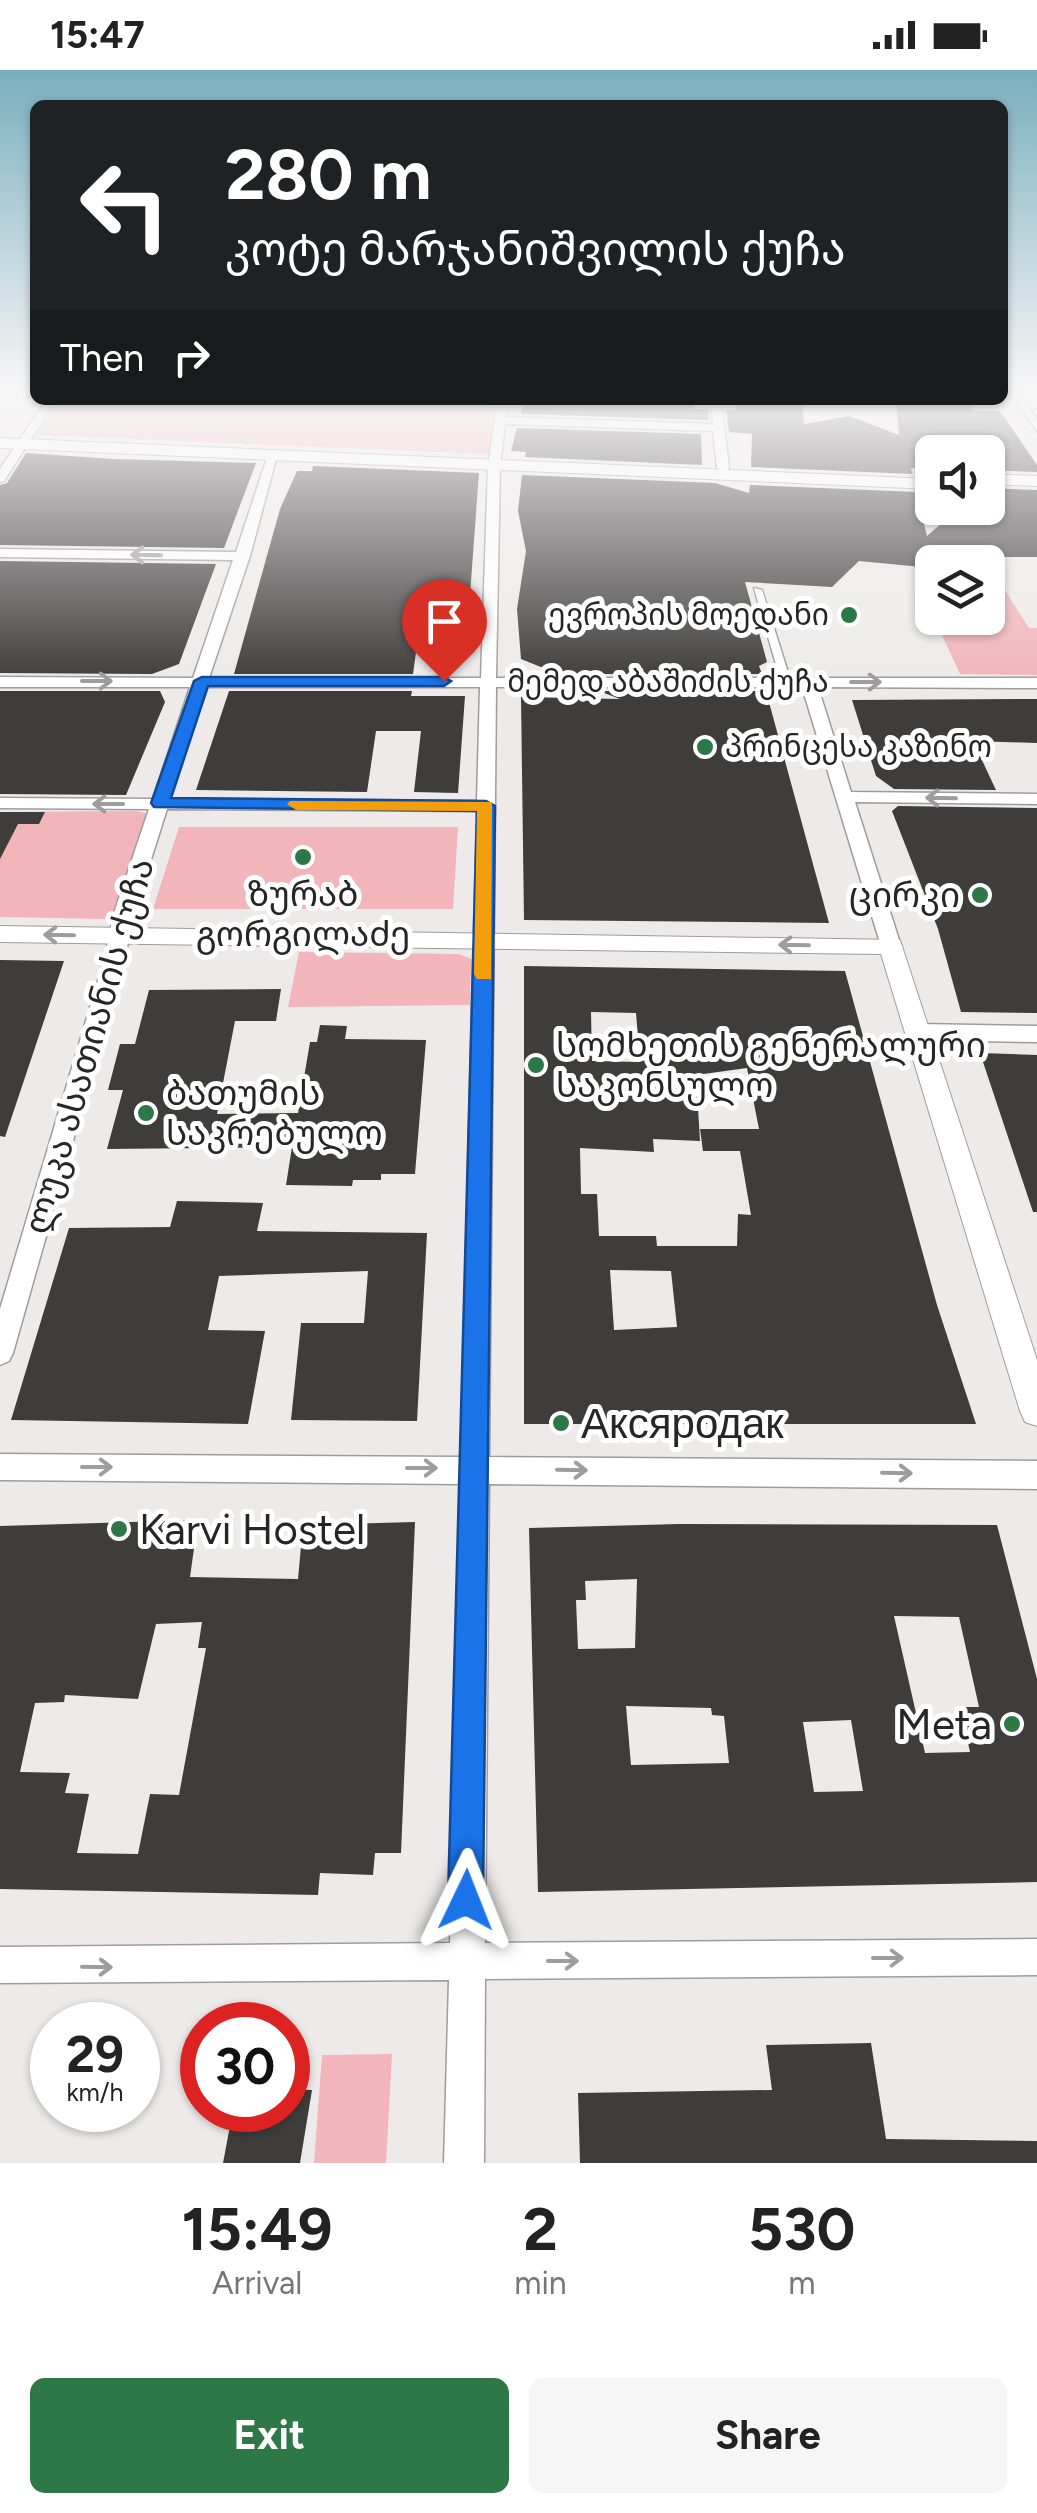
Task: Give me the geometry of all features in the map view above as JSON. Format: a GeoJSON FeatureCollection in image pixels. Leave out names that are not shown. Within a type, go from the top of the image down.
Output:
{"type":"FeatureCollection","features":[{"type":"Feature","properties":{"kind":"street","name":"ლუკა ასათიანის ქუჩა"},"geometry":{"type":"LineString","coordinates":[[0,1353],[119,936],[265,486]]}},
{"type":"Feature","properties":{"kind":"street"},"geometry":{"type":"LineString","coordinates":[[464,2163],[494,486]]}},
{"type":"Feature","properties":{"kind":"street"},"geometry":{"type":"LineString","coordinates":[[0,553],[243,556]]}},
{"type":"Feature","properties":{"kind":"street"},"geometry":{"type":"LineString","coordinates":[[757,590],[786,682]]}},
{"type":"Feature","properties":{"kind":"street","name":"მემედ აბაშიძის ქუჩა"},"geometry":{"type":"LineString","coordinates":[[0,682],[1037,682]]}},
{"type":"Feature","properties":{"kind":"street"},"geometry":{"type":"LineString","coordinates":[[808,682],[1037,1411]]}},
{"type":"Feature","properties":{"kind":"street"},"geometry":{"type":"LineString","coordinates":[[844,797],[1037,799]]}},
{"type":"Feature","properties":{"kind":"street"},"geometry":{"type":"LineString","coordinates":[[0,803],[486,806]]}},
{"type":"Feature","properties":{"kind":"street"},"geometry":{"type":"LineString","coordinates":[[0,934],[891,946]]}},
{"type":"Feature","properties":{"kind":"street"},"geometry":{"type":"LineString","coordinates":[[918,1032],[1037,1034]]}},
{"type":"Feature","properties":{"kind":"street"},"geometry":{"type":"LineString","coordinates":[[0,1467],[1037,1474]]}},
{"type":"Feature","properties":{"kind":"street"},"geometry":{"type":"LineString","coordinates":[[0,1966],[1037,1957]]}},
{"type":"Feature","properties":{"kind":"shaded area"},"geometry":{"type":"Polygon","coordinates":[[[1005,590],[1029,628],[1037,628],[1037,675],[960,674],[942,635],[1005,635],[1005,590]]]}},
{"type":"Feature","properties":{"kind":"shaded area"},"geometry":{"type":"Polygon","coordinates":[[[0,812],[150,814],[115,913],[106,919],[0,917],[0,812]]]}},
{"type":"Feature","properties":{"kind":"shaded area"},"geometry":{"type":"Polygon","coordinates":[[[179,827],[458,827],[453,909],[153,909],[179,827]]]}},
{"type":"Feature","properties":{"kind":"shaded area"},"geometry":{"type":"Polygon","coordinates":[[[299,952],[459,954],[471,959],[470,1005],[288,1007],[299,952]]]}},
{"type":"Feature","properties":{"kind":"shaded area"},"geometry":{"type":"Polygon","coordinates":[[[392,2054],[386,2163],[314,2163],[322,2055],[392,2054]]]}},
{"type":"Feature","properties":{"kind":"building"},"geometry":{"type":"Polygon","coordinates":[[[0,486],[247,486],[224,548],[0,545],[0,486]]]}},
{"type":"Feature","properties":{"kind":"building"},"geometry":{"type":"Polygon","coordinates":[[[290,486],[478,486],[469,608],[456,608],[454,638],[418,638],[413,674],[234,674],[280,509],[290,486]]]}},
{"type":"Feature","properties":{"kind":"building"},"geometry":{"type":"Polygon","coordinates":[[[521,486],[724,486],[749,493],[750,486],[766,486],[915,492],[915,525],[924,525],[927,536],[940,525],[1005,525],[1005,489],[1037,490],[1037,557],[1005,557],[1005,545],[915,545],[915,566],[859,561],[832,587],[745,582],[767,662],[759,666],[762,674],[558,674],[521,659],[517,609],[526,551],[518,511],[521,486]]]}},
{"type":"Feature","properties":{"kind":"building"},"geometry":{"type":"Polygon","coordinates":[[[0,561],[216,564],[179,664],[152,674],[0,673],[0,561]]]}},
{"type":"Feature","properties":{"kind":"building"},"geometry":{"type":"Polygon","coordinates":[[[0,691],[160,691],[165,702],[126,795],[0,794],[0,691]]]}},
{"type":"Feature","properties":{"kind":"building"},"geometry":{"type":"Polygon","coordinates":[[[229,691],[412,691],[411,696],[465,696],[458,793],[414,792],[421,731],[376,731],[367,792],[196,790],[229,691]]]}},
{"type":"Feature","properties":{"kind":"building"},"geometry":{"type":"Polygon","coordinates":[[[599,691],[766,691],[829,923],[524,920],[521,697],[620,699],[599,691]]]}},
{"type":"Feature","properties":{"kind":"building"},"geometry":{"type":"Polygon","coordinates":[[[1037,699],[1037,743],[973,741],[996,790],[894,789],[876,776],[852,700],[1037,699]]]}},
{"type":"Feature","properties":{"kind":"building"},"geometry":{"type":"Polygon","coordinates":[[[898,806],[1037,808],[1037,1013],[961,1012],[938,929],[892,811],[898,806]]]}},
{"type":"Feature","properties":{"kind":"building"},"geometry":{"type":"Polygon","coordinates":[[[0,812],[45,812],[39,824],[18,824],[0,859],[0,812]]]}},
{"type":"Feature","properties":{"kind":"building"},"geometry":{"type":"Polygon","coordinates":[[[0,960],[64,961],[5,1137],[0,1136],[0,960]]]}},
{"type":"Feature","properties":{"kind":"building"},"geometry":{"type":"Polygon","coordinates":[[[524,966],[845,971],[937,1305],[976,1424],[524,1424],[524,966]],[[591,1012],[592,1061],[640,1062],[636,1013],[591,1012]],[[747,1068],[696,1075],[700,1141],[653,1139],[654,1152],[580,1148],[581,1194],[597,1194],[599,1236],[656,1236],[657,1246],[737,1246],[738,1214],[751,1215],[740,1151],[703,1151],[700,1129],[759,1129],[747,1068]],[[610,1270],[614,1330],[677,1327],[671,1271],[610,1270]]]}},
{"type":"Feature","properties":{"kind":"building"},"geometry":{"type":"Polygon","coordinates":[[[281,989],[276,1021],[235,1021],[217,1114],[298,1113],[310,1042],[317,1042],[320,1025],[347,1026],[345,1039],[426,1040],[415,1174],[381,1174],[381,1180],[353,1180],[352,1186],[286,1185],[292,1147],[107,1149],[123,1090],[108,1090],[120,1044],[135,1044],[149,990],[281,989]]]}},
{"type":"Feature","properties":{"kind":"building"},"geometry":{"type":"Polygon","coordinates":[[[980,1053],[1037,1055],[1037,1212],[1033,1212],[980,1053]]]}},
{"type":"Feature","properties":{"kind":"building"},"geometry":{"type":"Polygon","coordinates":[[[177,1201],[263,1203],[257,1231],[427,1233],[417,1421],[291,1420],[301,1323],[364,1323],[368,1271],[219,1276],[208,1330],[265,1331],[248,1424],[11,1420],[69,1228],[170,1227],[177,1201]]]}},
{"type":"Feature","properties":{"kind":"building"},"geometry":{"type":"Polygon","coordinates":[[[198,1520],[190,1577],[298,1579],[303,1525],[415,1522],[401,1853],[375,1853],[373,1875],[320,1873],[318,1895],[0,1889],[0,1526],[198,1520]],[[202,1622],[156,1624],[138,1699],[65,1695],[64,1702],[35,1703],[20,1772],[70,1773],[65,1793],[89,1794],[77,1853],[138,1854],[150,1794],[179,1795],[206,1648],[198,1648],[202,1622]]]}},
{"type":"Feature","properties":{"kind":"building"},"geometry":{"type":"Polygon","coordinates":[[[679,1524],[997,1525],[1037,1679],[1037,1882],[538,1892],[529,1528],[679,1524]],[[637,1579],[585,1581],[586,1600],[576,1600],[578,1649],[635,1648],[637,1579]],[[894,1616],[925,1753],[970,1752],[960,1707],[979,1707],[959,1617],[894,1616]],[[626,1706],[631,1765],[729,1763],[724,1716],[712,1715],[711,1708],[626,1706]],[[851,1720],[803,1722],[814,1792],[863,1791],[851,1720]]]}},
{"type":"Feature","properties":{"kind":"building"},"geometry":{"type":"Polygon","coordinates":[[[871,2043],[886,2139],[1037,2141],[1037,2163],[580,2163],[578,2093],[772,2090],[766,2045],[871,2043]]]}},
{"type":"Feature","properties":{"kind":"building"},"geometry":{"type":"Polygon","coordinates":[[[229,2132],[305,2132],[300,2163],[223,2163],[229,2132]]]}},
{"type":"Feature","properties":{"kind":"slow traffic"},"geometry":{"type":"LineString","coordinates":[[296,804],[486,806],[484,974]]}},
{"type":"Feature","properties":{"kind":"place","name":"ევროპის მოედანი"},"geometry":{"type":"Point","coordinates":[849,615]}},
{"type":"Feature","properties":{"kind":"place","name":"პრინცესა კაზინო"},"geometry":{"type":"Point","coordinates":[705,747]}},
{"type":"Feature","properties":{"kind":"place","name":"ზურაბ გორგილაძე"},"geometry":{"type":"Point","coordinates":[303,857]}},
{"type":"Feature","properties":{"kind":"place","name":"ცირკი"},"geometry":{"type":"Point","coordinates":[980,895]}},
{"type":"Feature","properties":{"kind":"place","name":"სომხეთის გენერალური საკონსულო"},"geometry":{"type":"Point","coordinates":[536,1065]}},
{"type":"Feature","properties":{"kind":"place","name":"ბათუმის საკრებულო"},"geometry":{"type":"Point","coordinates":[146,1113]}},
{"type":"Feature","properties":{"kind":"place","name":"Аксяродак"},"geometry":{"type":"Point","coordinates":[561,1423]}},
{"type":"Feature","properties":{"kind":"place","name":"Karvi Hostel"},"geometry":{"type":"Point","coordinates":[119,1529]}},
{"type":"Feature","properties":{"kind":"place","name":"Meta"},"geometry":{"type":"Point","coordinates":[1012,1724]}},
{"type":"Feature","properties":{"kind":"route"},"geometry":{"type":"LineString","coordinates":[[444,681],[202,681],[160,803],[486,806],[466,1900]]}}]}
